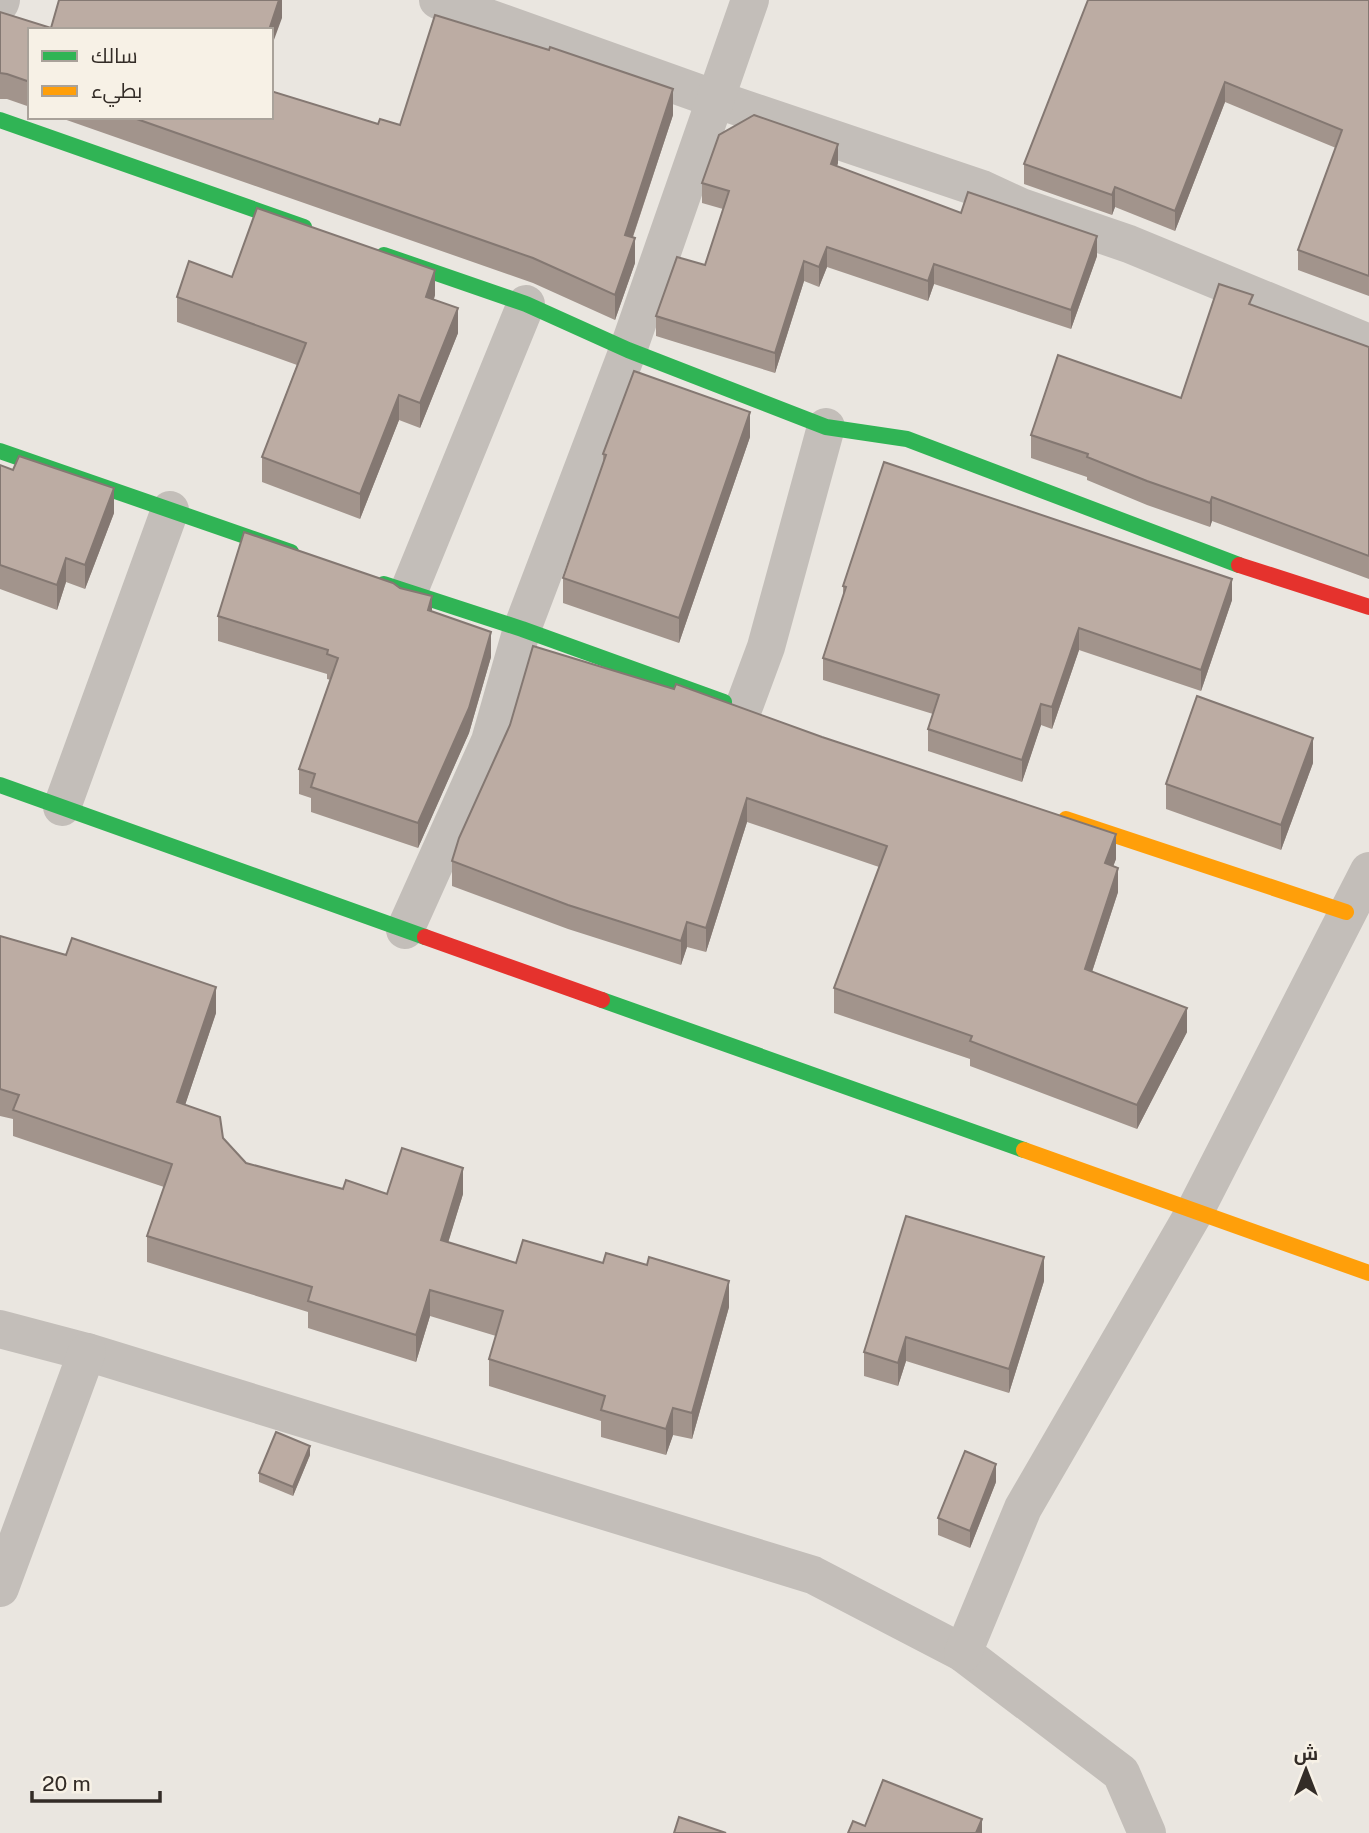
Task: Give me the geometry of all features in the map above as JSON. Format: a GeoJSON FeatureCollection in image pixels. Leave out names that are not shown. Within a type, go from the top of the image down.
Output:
{"type":"FeatureCollection","features":[{"type":"Feature","properties":{"kind":"street"},"geometry":{"type":"LineString","coordinates":[[438,0],[715,99],[982,189],[1021,207],[1129,244],[1369,342]]}},
{"type":"Feature","properties":{"kind":"street"},"geometry":{"type":"LineString","coordinates":[[405,930],[490,741],[522,629],[628,350],[750,0]]}},
{"type":"Feature","properties":{"kind":"street"},"geometry":{"type":"LineString","coordinates":[[0,120],[321,233]]}},
{"type":"Feature","properties":{"kind":"street"},"geometry":{"type":"LineString","coordinates":[[373,251],[526,304],[628,350],[825,427],[907,439],[1227,561],[1369,607]]}},
{"type":"Feature","properties":{"kind":"street"},"geometry":{"type":"LineString","coordinates":[[408,593],[526,304]]}},
{"type":"Feature","properties":{"kind":"street"},"geometry":{"type":"LineString","coordinates":[[371,580],[522,629],[749,711],[825,427]]}},
{"type":"Feature","properties":{"kind":"street"},"geometry":{"type":"LineString","coordinates":[[0,451],[308,558]]}},
{"type":"Feature","properties":{"kind":"street"},"geometry":{"type":"LineString","coordinates":[[62,807],[170,510]]}},
{"type":"Feature","properties":{"kind":"street"},"geometry":{"type":"LineString","coordinates":[[0,785],[1369,1273]]}},
{"type":"Feature","properties":{"kind":"street"},"geometry":{"type":"LineString","coordinates":[[1054,816],[1346,912]]}},
{"type":"Feature","properties":{"kind":"street"},"geometry":{"type":"LineString","coordinates":[[963,1653],[1023,1508],[1195,1212],[1369,871]]}},
{"type":"Feature","properties":{"kind":"street"},"geometry":{"type":"LineString","coordinates":[[0,1329],[87,1352],[813,1576],[963,1653],[1121,1773],[1147,1833]]}},
{"type":"Feature","properties":{"kind":"street"},"geometry":{"type":"LineString","coordinates":[[0,1588],[87,1352]]}},
{"type":"Feature","properties":{"kind":"building"},"geometry":{"type":"Polygon","coordinates":[[[59,0],[279,0],[270,28],[51,28],[59,0]]]}},
{"type":"Feature","properties":{"kind":"building"},"geometry":{"type":"Polygon","coordinates":[[[1088,0],[1369,0],[1369,276],[1298,250],[1342,130],[1225,82],[1175,211],[1115,187],[1112,195],[1024,164],[1088,0]]]}},
{"type":"Feature","properties":{"kind":"building"},"geometry":{"type":"Polygon","coordinates":[[[0,12],[51,28],[28,28],[28,81],[0,73],[0,12]]]}},
{"type":"Feature","properties":{"kind":"building"},"geometry":{"type":"Polygon","coordinates":[[[435,15],[549,50],[550,47],[673,89],[625,235],[635,238],[615,295],[533,258],[137,119],[273,119],[273,92],[378,124],[380,119],[400,125],[435,15]]]}},
{"type":"Feature","properties":{"kind":"building"},"geometry":{"type":"Polygon","coordinates":[[[754,115],[838,144],[831,164],[961,213],[968,192],[1097,236],[1071,310],[934,264],[928,281],[827,247],[819,267],[804,261],[775,353],[656,316],[677,257],[705,265],[729,191],[702,183],[719,135],[754,115]]]}},
{"type":"Feature","properties":{"kind":"building"},"geometry":{"type":"Polygon","coordinates":[[[257,208],[435,270],[426,297],[458,308],[420,403],[399,395],[360,494],[262,457],[306,343],[177,297],[189,261],[232,277],[257,208]]]}},
{"type":"Feature","properties":{"kind":"building"},"geometry":{"type":"Polygon","coordinates":[[[1219,284],[1253,295],[1249,304],[1369,347],[1369,556],[1212,497],[1210,503],[1147,481],[1087,457],[1088,454],[1031,435],[1058,355],[1181,398],[1219,284]]]}},
{"type":"Feature","properties":{"kind":"building"},"geometry":{"type":"Polygon","coordinates":[[[634,371],[750,412],[679,618],[563,578],[606,455],[603,454],[634,371]]]}},
{"type":"Feature","properties":{"kind":"building"},"geometry":{"type":"Polygon","coordinates":[[[19,456],[114,488],[85,565],[66,558],[57,585],[0,565],[0,465],[13,470],[19,456]]]}},
{"type":"Feature","properties":{"kind":"building"},"geometry":{"type":"Polygon","coordinates":[[[884,462],[1232,579],[1201,670],[1079,628],[1052,707],[1041,704],[1022,760],[928,729],[939,695],[823,658],[846,587],[843,586],[884,462]]]}},
{"type":"Feature","properties":{"kind":"building"},"geometry":{"type":"Polygon","coordinates":[[[244,532],[393,583],[400,588],[432,596],[428,610],[491,632],[469,708],[418,823],[311,787],[315,774],[299,769],[338,658],[327,654],[328,650],[218,616],[244,532]]]}},
{"type":"Feature","properties":{"kind":"building"},"geometry":{"type":"Polygon","coordinates":[[[533,646],[674,689],[676,684],[822,737],[1116,834],[1105,863],[1118,868],[1085,969],[1187,1008],[1137,1105],[970,1041],[972,1036],[834,988],[887,846],[747,798],[706,928],[687,922],[681,941],[568,905],[452,861],[459,838],[510,725],[533,646]]]}},
{"type":"Feature","properties":{"kind":"building"},"geometry":{"type":"Polygon","coordinates":[[[1197,696],[1313,738],[1281,825],[1166,784],[1197,696]]]}},
{"type":"Feature","properties":{"kind":"building"},"geometry":{"type":"Polygon","coordinates":[[[0,936],[66,955],[72,938],[216,987],[177,1102],[220,1117],[223,1138],[246,1163],[343,1189],[346,1180],[387,1194],[402,1148],[463,1168],[441,1240],[516,1263],[523,1240],[603,1263],[606,1253],[647,1265],[649,1257],[729,1281],[692,1413],[673,1408],[666,1429],[601,1410],[605,1396],[489,1359],[503,1311],[430,1290],[416,1335],[308,1301],[312,1287],[147,1236],[172,1164],[13,1110],[19,1095],[0,1089],[0,936]]]}},
{"type":"Feature","properties":{"kind":"building"},"geometry":{"type":"Polygon","coordinates":[[[906,1216],[1044,1257],[1009,1369],[906,1337],[898,1363],[864,1352],[906,1216]]]}},
{"type":"Feature","properties":{"kind":"building"},"geometry":{"type":"Polygon","coordinates":[[[276,1432],[310,1446],[293,1487],[259,1473],[276,1432]]]}},
{"type":"Feature","properties":{"kind":"building"},"geometry":{"type":"Polygon","coordinates":[[[965,1451],[996,1464],[970,1531],[938,1518],[965,1451]]]}},
{"type":"Feature","properties":{"kind":"building"},"geometry":{"type":"Polygon","coordinates":[[[883,1780],[982,1819],[976,1833],[848,1833],[853,1821],[865,1826],[883,1780]]]}},
{"type":"Feature","properties":{"kind":"building"},"geometry":{"type":"Polygon","coordinates":[[[679,1817],[726,1833],[674,1833],[679,1817]]]}},
{"type":"Feature","properties":{"kind":"traffic: fast"},"geometry":{"type":"LineString","coordinates":[[0,120],[304,227]]}},
{"type":"Feature","properties":{"kind":"traffic: fast"},"geometry":{"type":"LineString","coordinates":[[384,255],[526,304],[628,350],[826,427],[907,439],[1239,565]]}},
{"type":"Feature","properties":{"kind":"traffic: fast"},"geometry":{"type":"LineString","coordinates":[[0,451],[291,552]]}},
{"type":"Feature","properties":{"kind":"traffic: fast"},"geometry":{"type":"LineString","coordinates":[[384,584],[522,629],[724,702]]}},
{"type":"Feature","properties":{"kind":"traffic: fast"},"geometry":{"type":"LineString","coordinates":[[0,785],[425,937]]}},
{"type":"Feature","properties":{"kind":"traffic: fast"},"geometry":{"type":"LineString","coordinates":[[602,1000],[1024,1150]]}},
{"type":"Feature","properties":{"kind":"traffic: slow"},"geometry":{"type":"LineString","coordinates":[[1066,819],[1346,912]]}},
{"type":"Feature","properties":{"kind":"traffic: slow"},"geometry":{"type":"LineString","coordinates":[[1024,1150],[1369,1273]]}},
{"type":"Feature","properties":{"kind":"traffic: jam"},"geometry":{"type":"LineString","coordinates":[[1239,565],[1369,607]]}},
{"type":"Feature","properties":{"kind":"traffic: jam"},"geometry":{"type":"LineString","coordinates":[[425,937],[602,1000]]}}]}
